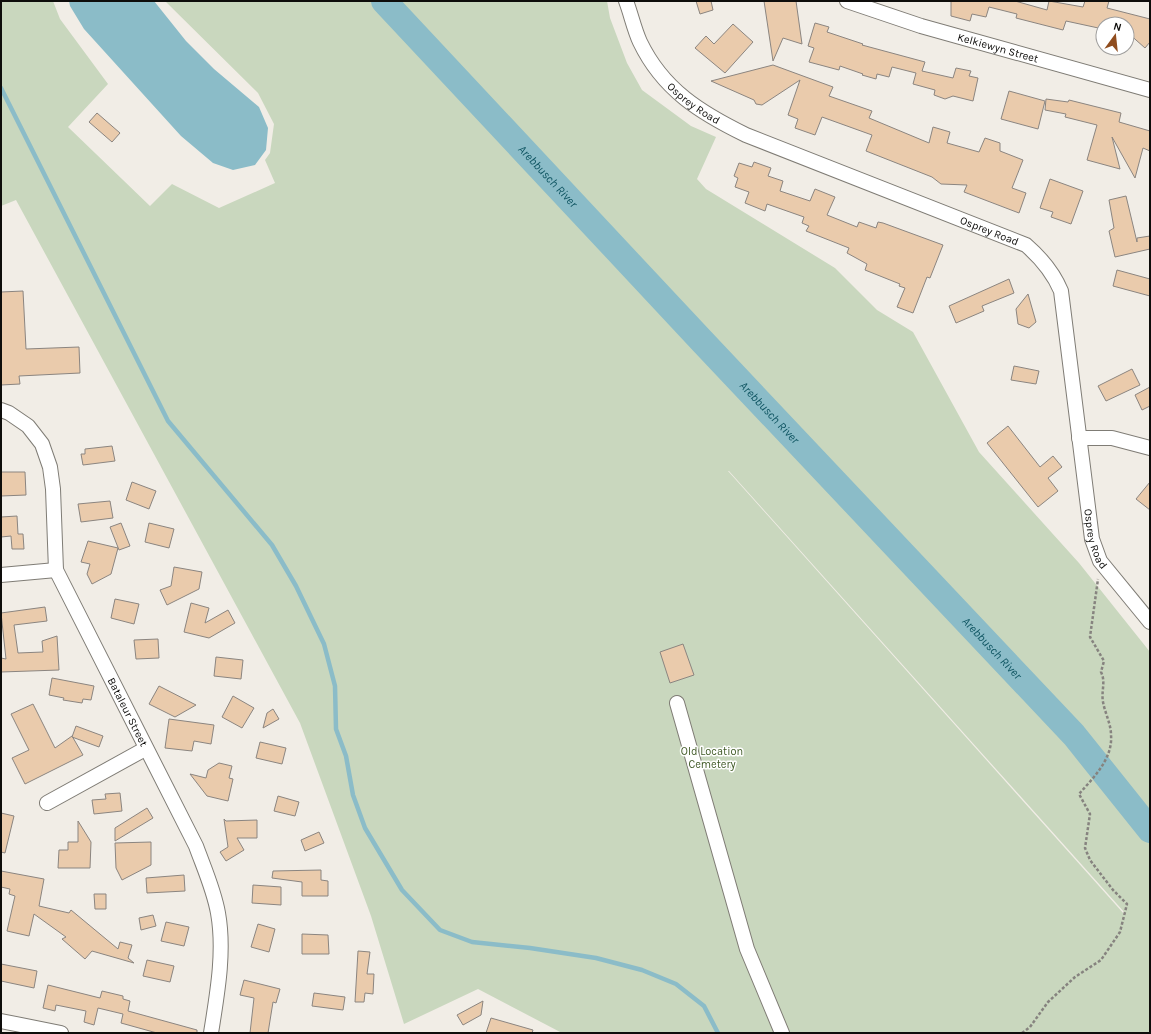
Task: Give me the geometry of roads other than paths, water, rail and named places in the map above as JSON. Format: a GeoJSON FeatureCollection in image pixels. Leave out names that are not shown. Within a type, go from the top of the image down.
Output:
{"type":"FeatureCollection","features":[{"type":"Feature","properties":{"kind":"street","name":"Osprey Road"},"geometry":{"type":"LineString","coordinates":[[626,1],[640,41],[655,67],[692,106],[714,120],[746,136],[1026,245],[1051,270],[1061,292],[1090,531],[1100,561],[1150,622]]}},
{"type":"Feature","properties":{"kind":"street","name":"Kelkiewyn Street"},"geometry":{"type":"LineString","coordinates":[[847,1],[920,26],[1150,90]]}},
{"type":"Feature","properties":{"kind":"street","name":"Bataleur Street"},"geometry":{"type":"LineString","coordinates":[[1,410],[9,413],[28,426],[42,444],[50,467],[53,489],[56,570],[145,749],[196,846],[213,893],[218,913],[220,932],[218,986],[211,1033]]}},
{"type":"Feature","properties":{"kind":"street"},"geometry":{"type":"LineString","coordinates":[[1079,438],[1112,438],[1150,448]]}},
{"type":"Feature","properties":{"kind":"street"},"geometry":{"type":"LineString","coordinates":[[1,575],[56,570]]}},
{"type":"Feature","properties":{"kind":"street"},"geometry":{"type":"LineString","coordinates":[[677,703],[747,949],[782,1033]]}},
{"type":"Feature","properties":{"kind":"street"},"geometry":{"type":"LineString","coordinates":[[47,803],[145,749]]}},
{"type":"Feature","properties":{"kind":"street"},"geometry":{"type":"LineString","coordinates":[[1,1021],[61,1033]]}},
{"type":"Feature","properties":{"kind":"water"},"geometry":{"type":"Polygon","coordinates":[[[69,1],[154,1],[186,41],[214,69],[259,107],[268,128],[266,150],[255,165],[233,170],[213,163],[181,136],[84,29],[70,6],[69,1]]]}},
{"type":"Feature","properties":{"kind":"waterway","name":"Arebbusch River"},"geometry":{"type":"LineString","coordinates":[[384,1],[701,340],[1074,735],[1150,830]]}},
{"type":"Feature","properties":{"kind":"waterway"},"geometry":{"type":"LineString","coordinates":[[1,88],[168,421],[272,545],[296,586],[324,644],[335,686],[336,729],[346,756],[353,795],[365,828],[402,890],[440,930],[472,942],[530,948],[596,958],[642,970],[676,984],[704,1006],[718,1033]]}},
{"type":"Feature","properties":{"kind":"park label","name":"Old Location Cemetery"},"geometry":{"type":"Point","coordinates":[712,757]}}]}
